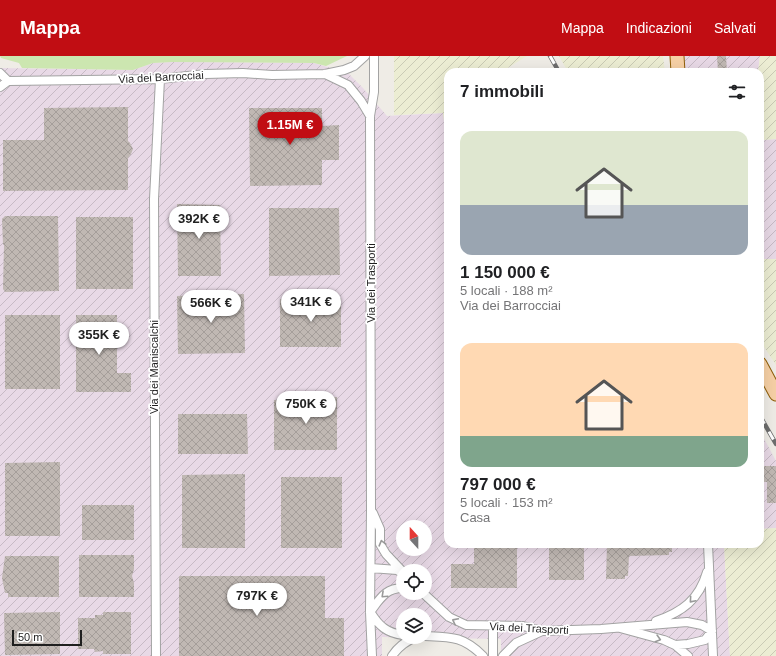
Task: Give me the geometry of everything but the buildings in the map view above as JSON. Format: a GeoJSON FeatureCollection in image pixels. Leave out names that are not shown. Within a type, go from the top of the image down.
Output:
{"type":"FeatureCollection","features":[{"type":"Feature","properties":{"kind":"main road"},"geometry":{"type":"LineString","coordinates":[[678,56],[678,68]]}},
{"type":"Feature","properties":{"kind":"main road"},"geometry":{"type":"LineString","coordinates":[[764,369],[776,387]]}},
{"type":"Feature","properties":{"kind":"main road"},"geometry":{"type":"LineString","coordinates":[[764,371],[776,394]]}},
{"type":"Feature","properties":{"kind":"street","name":"Via dei Barrocciai"},"geometry":{"type":"LineString","coordinates":[[8,81],[160,78],[206,74],[243,73],[272,75],[325,74],[354,66],[365,56]]}},
{"type":"Feature","properties":{"kind":"street","name":"Via dei Trasporti"},"geometry":{"type":"LineString","coordinates":[[370,612],[372,509],[370,116],[374,92],[374,56]]}},
{"type":"Feature","properties":{"kind":"street"},"geometry":{"type":"LineString","coordinates":[[0,74],[8,81],[0,87]]}},
{"type":"Feature","properties":{"kind":"street","name":"Via dei Barrocciai"},"geometry":{"type":"LineString","coordinates":[[325,74],[348,85],[361,101],[370,116]]}},
{"type":"Feature","properties":{"kind":"street","name":"Via dei Maniscalchi"},"geometry":{"type":"LineString","coordinates":[[156,656],[154,199],[160,78]]}},
{"type":"Feature","properties":{"kind":"street","name":"Via dei Trasporti"},"geometry":{"type":"LineString","coordinates":[[372,509],[380,529],[380,544],[386,554],[396,565]]}},
{"type":"Feature","properties":{"kind":"street"},"geometry":{"type":"LineString","coordinates":[[708,548],[714,656]]}},
{"type":"Feature","properties":{"kind":"street","name":"Via dei Trasporti"},"geometry":{"type":"LineString","coordinates":[[644,626],[670,616],[685,607],[696,595],[704,582],[709,566]]}},
{"type":"Feature","properties":{"kind":"street","name":"Via dei Trasporti"},"geometry":{"type":"LineString","coordinates":[[371,568],[396,570]]}},
{"type":"Feature","properties":{"kind":"street"},"geometry":{"type":"LineString","coordinates":[[372,656],[370,612],[384,594],[390,590],[396,589]]}},
{"type":"Feature","properties":{"kind":"street","name":"Via dei Trasporti"},"geometry":{"type":"LineString","coordinates":[[431,600],[449,617],[466,625],[523,626],[542,631],[620,628],[687,622],[702,625],[712,632],[705,640],[675,645]]}},
{"type":"Feature","properties":{"kind":"street"},"geometry":{"type":"LineString","coordinates":[[370,612],[383,629],[396,635]]}},
{"type":"Feature","properties":{"kind":"street"},"geometry":{"type":"LineString","coordinates":[[493,626],[493,656]]}},
{"type":"Feature","properties":{"kind":"street","name":"Via dei Trasporti"},"geometry":{"type":"LineString","coordinates":[[620,628],[664,640],[675,645],[688,656]]}},
{"type":"Feature","properties":{"kind":"street"},"geometry":{"type":"LineString","coordinates":[[503,656],[516,643],[542,631]]}},
{"type":"Feature","properties":{"kind":"street"},"geometry":{"type":"LineString","coordinates":[[432,636],[453,637],[463,640],[483,656]]}},
{"type":"Feature","properties":{"kind":"street"},"geometry":{"type":"LineString","coordinates":[[392,656],[403,644]]}},
{"type":"Feature","properties":{"kind":"shaded area"},"geometry":{"type":"Polygon","coordinates":[[[684,56],[760,56],[758,68],[685,68],[684,56]]]}},
{"type":"Feature","properties":{"kind":"shaded area"},"geometry":{"type":"Polygon","coordinates":[[[172,62],[314,63],[348,73],[387,116],[443,113],[444,548],[724,548],[730,656],[501,656],[501,639],[432,638],[432,608],[396,608],[396,637],[382,637],[382,656],[0,656],[0,68],[133,70],[153,63],[172,62]]]}},
{"type":"Feature","properties":{"kind":"shaded area"},"geometry":{"type":"Polygon","coordinates":[[[776,139],[776,259],[764,259],[764,140],[776,139]]]}},
{"type":"Feature","properties":{"kind":"shaded area"},"geometry":{"type":"Polygon","coordinates":[[[764,438],[776,461],[776,528],[764,529],[764,438]]]}},
{"type":"Feature","properties":{"kind":"green space"},"geometry":{"type":"Polygon","coordinates":[[[0,56],[347,56],[326,66],[314,63],[172,62],[153,63],[133,70],[22,68],[19,63],[1,58],[0,56]]]}},
{"type":"Feature","properties":{"kind":"green space"},"geometry":{"type":"Polygon","coordinates":[[[394,56],[527,56],[508,68],[444,68],[444,121],[443,113],[394,115],[394,56]]]}},
{"type":"Feature","properties":{"kind":"green space"},"geometry":{"type":"Polygon","coordinates":[[[559,56],[663,56],[664,68],[566,68],[559,56]]]}},
{"type":"Feature","properties":{"kind":"green space"},"geometry":{"type":"Polygon","coordinates":[[[760,56],[776,56],[776,139],[764,140],[764,68],[758,68],[760,56]]]}},
{"type":"Feature","properties":{"kind":"green space"},"geometry":{"type":"Polygon","coordinates":[[[764,259],[776,259],[776,365],[764,347],[764,259]]]}},
{"type":"Feature","properties":{"kind":"green space"},"geometry":{"type":"Polygon","coordinates":[[[776,528],[776,656],[730,656],[724,548],[764,548],[764,529],[776,528]]]}},
{"type":"Feature","properties":{"kind":"railway"},"geometry":{"type":"LineString","coordinates":[[550,56],[557,68]]}},
{"type":"Feature","properties":{"kind":"railway"},"geometry":{"type":"LineString","coordinates":[[764,423],[776,444]]}}]}
